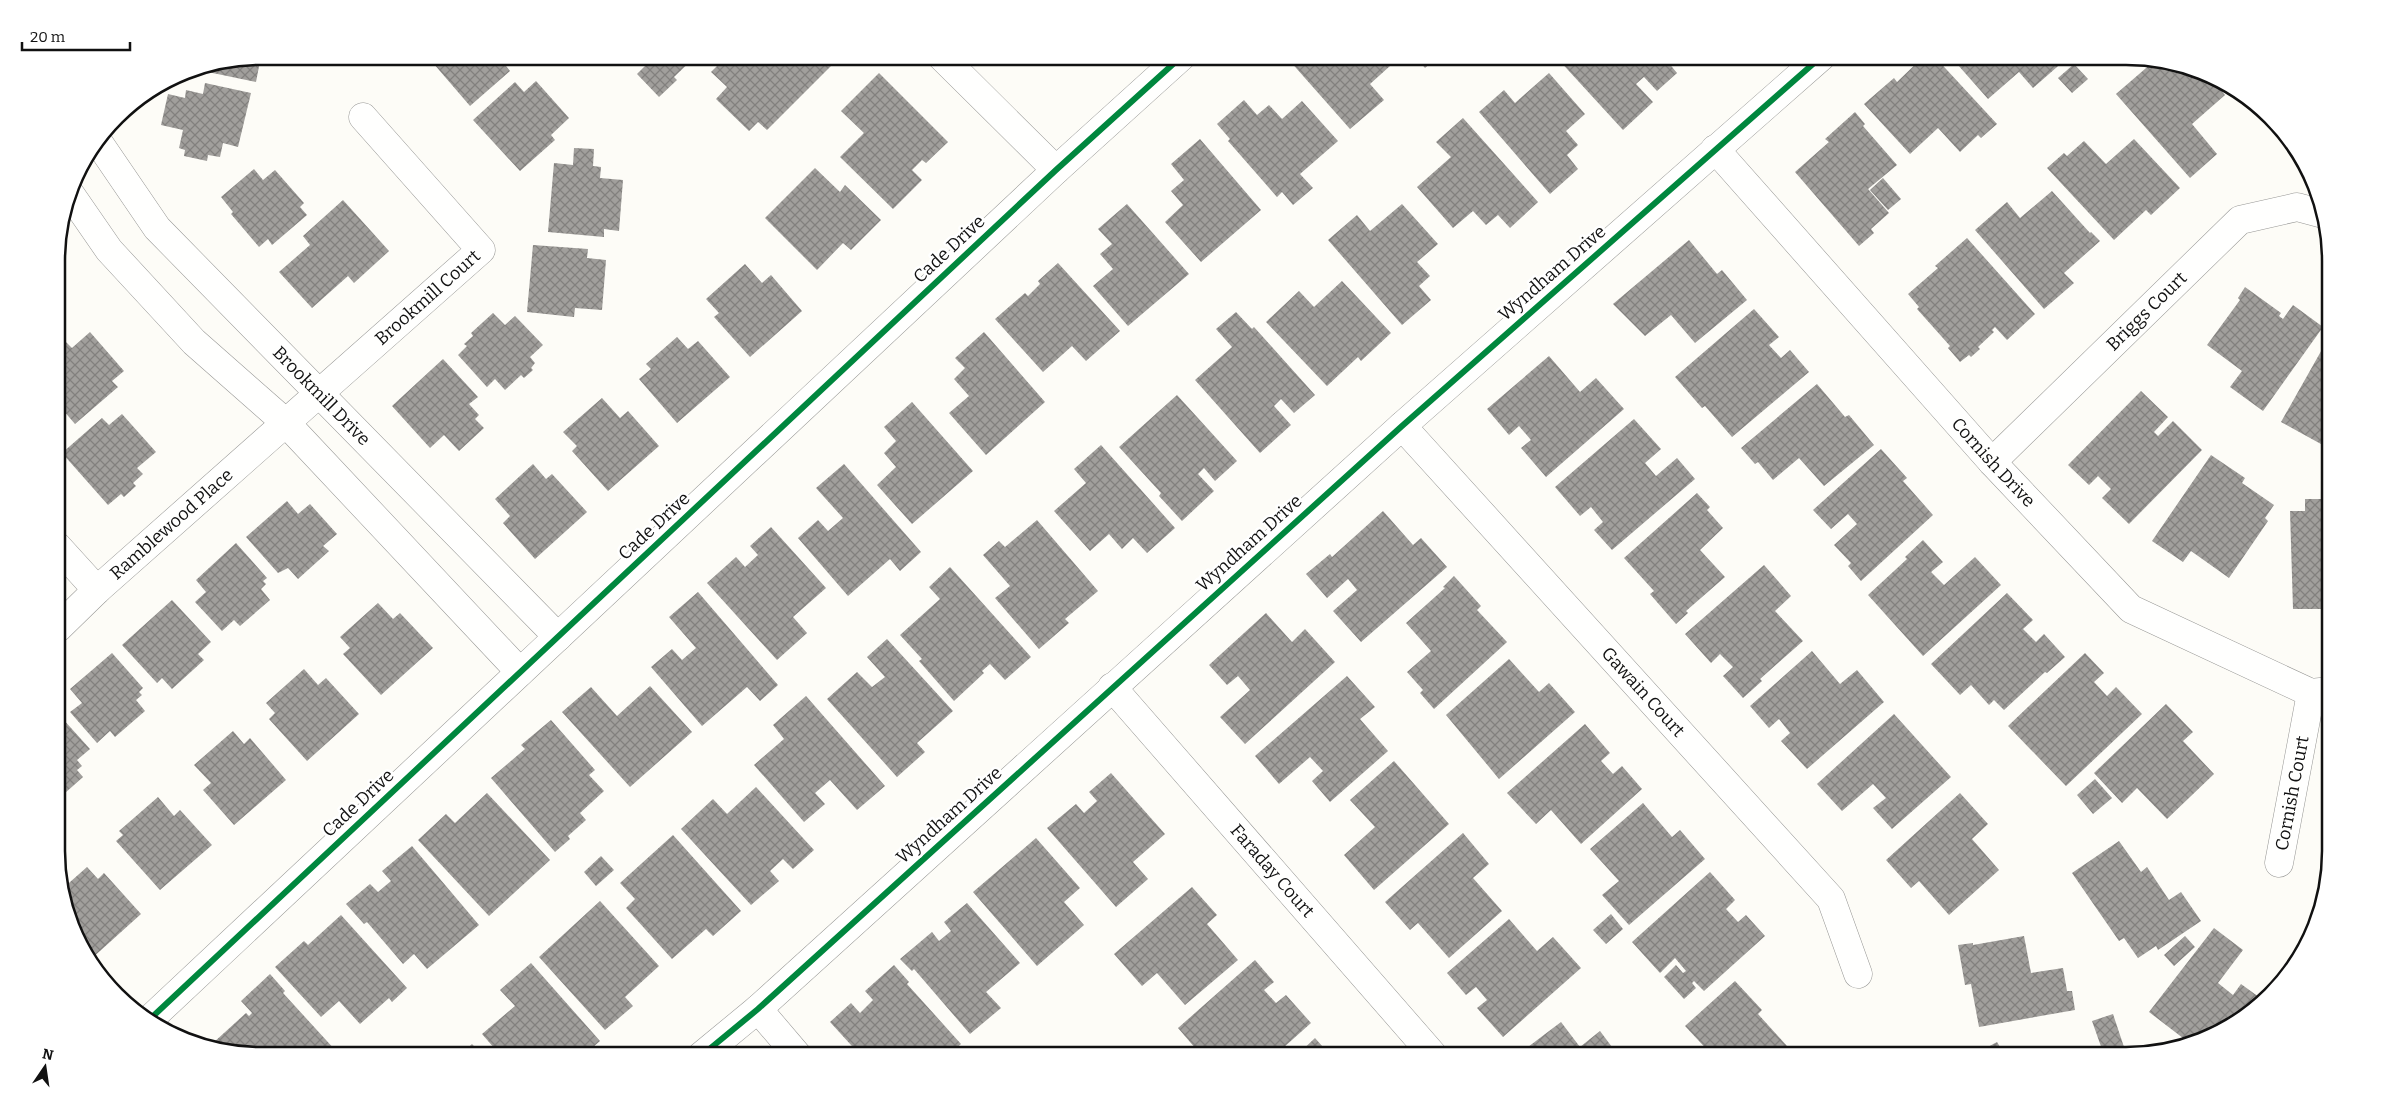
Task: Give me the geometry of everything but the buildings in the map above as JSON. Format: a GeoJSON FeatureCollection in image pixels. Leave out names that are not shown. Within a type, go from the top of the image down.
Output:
{"type":"FeatureCollection","features":[{"type":"Feature","properties":{"kind":"street"},"geometry":{"type":"LineString","coordinates":[[950,65],[1056,170]]}},
{"type":"Feature","properties":{"kind":"street","name":"Cade Drive"},"geometry":{"type":"LineString","coordinates":[[154,1015],[1056,170],[1172,65]]}},
{"type":"Feature","properties":{"kind":"street","name":"Wyndham Drive"},"geometry":{"type":"LineString","coordinates":[[712,1047],[758,1009],[1402,426],[1812,65]]}},
{"type":"Feature","properties":{"kind":"street","name":"Brookmill Court"},"geometry":{"type":"LineString","coordinates":[[286,423],[481,250],[363,117]]}},
{"type":"Feature","properties":{"kind":"street","name":"Brookmill Drive"},"geometry":{"type":"LineString","coordinates":[[102,147],[156,228],[321,393],[558,637]]}},
{"type":"Feature","properties":{"kind":"street","name":"Cornish Drive"},"geometry":{"type":"LineString","coordinates":[[1715,149],[1992,462],[2131,609],[2320,692]]}},
{"type":"Feature","properties":{"kind":"street"},"geometry":{"type":"LineString","coordinates":[[75,200],[109,250],[194,342],[286,423],[520,672]]}},
{"type":"Feature","properties":{"kind":"street","name":"Briggs Court"},"geometry":{"type":"LineString","coordinates":[[1992,462],[2240,220],[2297,207],[2315,212]]}},
{"type":"Feature","properties":{"kind":"street","name":"Ramblewood Place"},"geometry":{"type":"LineString","coordinates":[[65,621],[97,590],[286,423]]}},
{"type":"Feature","properties":{"kind":"street","name":"Gawain Court"},"geometry":{"type":"LineString","coordinates":[[1402,426],[1831,900],[1858,974]]}},
{"type":"Feature","properties":{"kind":"street"},"geometry":{"type":"LineString","coordinates":[[65,555],[97,590]]}},
{"type":"Feature","properties":{"kind":"street","name":"Faraday Court"},"geometry":{"type":"LineString","coordinates":[[1112,687],[1425,1047]]}},
{"type":"Feature","properties":{"kind":"street","name":"Cornish Court"},"geometry":{"type":"LineString","coordinates":[[2279,863],[2320,692]]}},
{"type":"Feature","properties":{"kind":"street"},"geometry":{"type":"LineString","coordinates":[[758,1009],[790,1047]]}},
{"type":"Feature","properties":{"kind":"cycle path"},"geometry":{"type":"LineString","coordinates":[[154,1015],[1056,170],[1172,65]]}},
{"type":"Feature","properties":{"kind":"cycle path"},"geometry":{"type":"LineString","coordinates":[[712,1047],[758,1009],[1402,426],[1812,65]]}}]}
